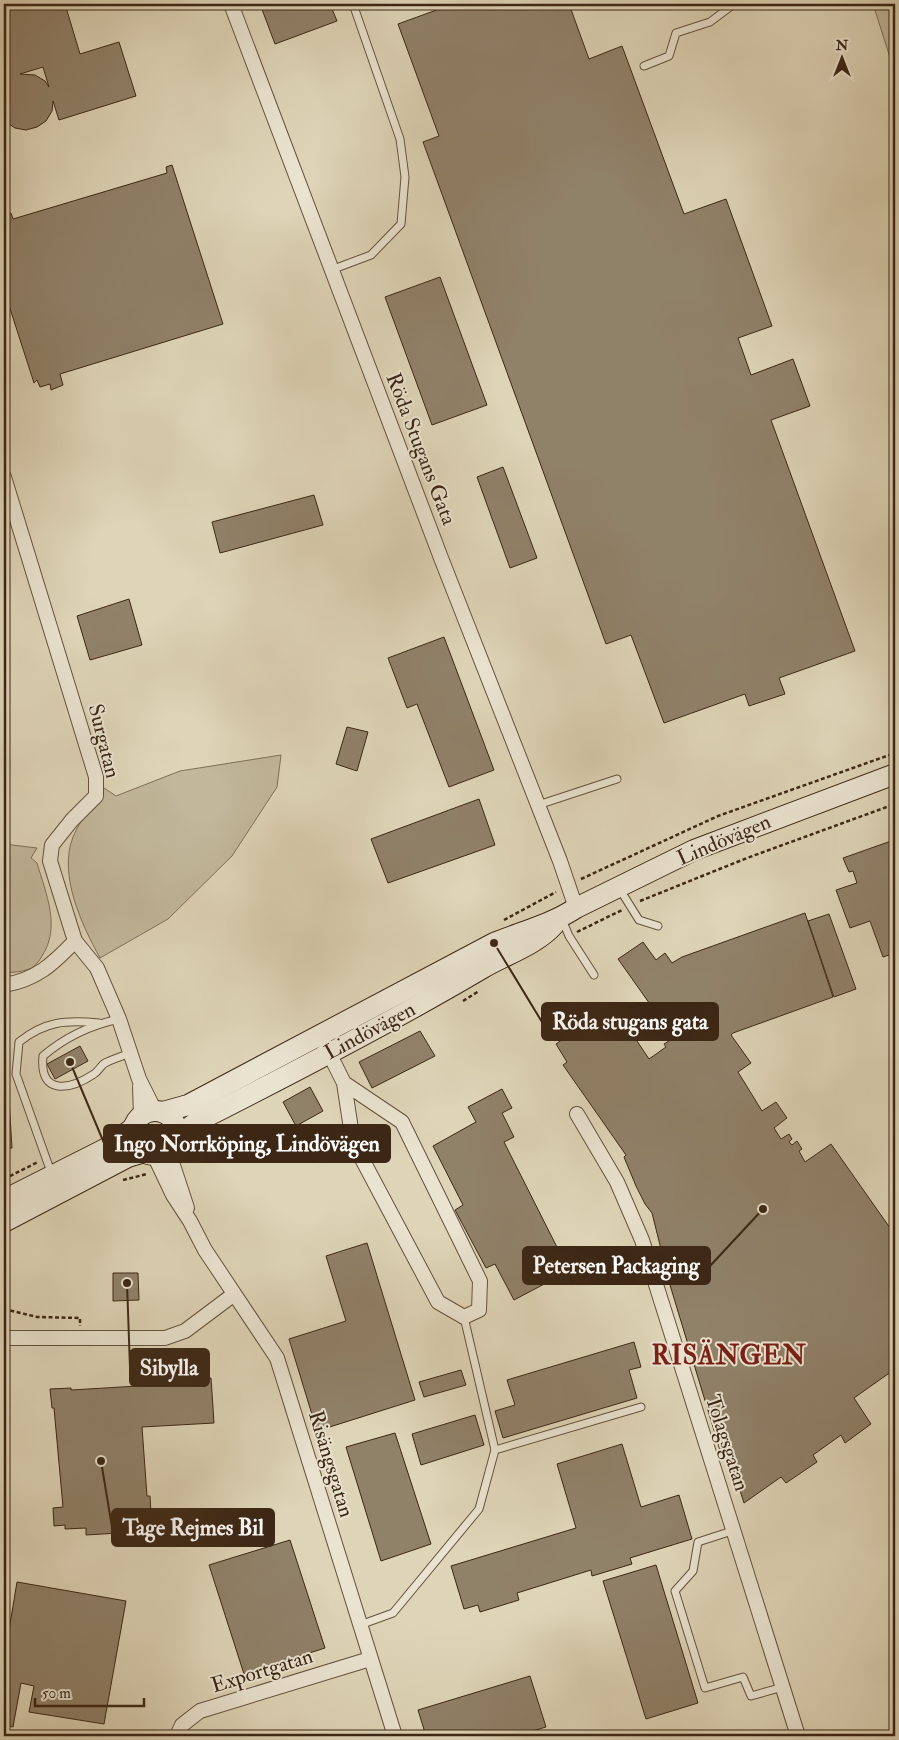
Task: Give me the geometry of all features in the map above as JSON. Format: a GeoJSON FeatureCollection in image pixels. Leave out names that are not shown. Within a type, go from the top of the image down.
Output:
{"type":"FeatureCollection","features":[{"type":"Feature","properties":{"kind":"main road","name":"Lindövägen"},"geometry":{"type":"LineString","coordinates":[[4,1200],[56,1185],[128,1158],[162,1155],[196,1122],[494,943],[538,924],[565,915],[694,850],[895,774]]}},
{"type":"Feature","properties":{"kind":"main road","name":"Lindövägen"},"geometry":{"type":"LineString","coordinates":[[4,1222],[148,1117],[188,1105],[324,1044]]}},
{"type":"Feature","properties":{"kind":"main road"},"geometry":{"type":"LineString","coordinates":[[148,1117],[174,1122],[162,1155],[135,1143],[148,1117]]}},
{"type":"Feature","properties":{"kind":"street","name":"Röda Stugans Gata"},"geometry":{"type":"LineString","coordinates":[[231,4],[441,558],[538,805],[565,915]]}},
{"type":"Feature","properties":{"kind":"street","name":"Surgatan"},"geometry":{"type":"LineString","coordinates":[[4,477],[96,777],[96,796],[72,820],[52,845],[50,861],[75,941],[97,968],[119,1019],[139,1079],[148,1117]]}},
{"type":"Feature","properties":{"kind":"street"},"geometry":{"type":"LineString","coordinates":[[4,985],[33,978],[55,962],[75,941]]}},
{"type":"Feature","properties":{"kind":"street"},"geometry":{"type":"LineString","coordinates":[[324,1044],[344,1083],[353,1142],[438,1302],[464,1317],[479,1310],[480,1281],[402,1122],[344,1083]]}},
{"type":"Feature","properties":{"kind":"street","name":"Tolagsgatan"},"geometry":{"type":"LineString","coordinates":[[577,1114],[617,1182],[642,1240],[798,1736]]}},
{"type":"Feature","properties":{"kind":"street","name":"Risängsgatan"},"geometry":{"type":"LineString","coordinates":[[162,1155],[173,1195],[232,1294],[257,1325],[277,1358],[395,1736]]}},
{"type":"Feature","properties":{"kind":"street"},"geometry":{"type":"LineString","coordinates":[[4,1338],[164,1338],[185,1331],[232,1294]]}},
{"type":"Feature","properties":{"kind":"street","name":"Exportgatan"},"geometry":{"type":"LineString","coordinates":[[177,1736],[182,1725],[200,1711],[370,1659]]}},
{"type":"Feature","properties":{"kind":"lane"},"geometry":{"type":"LineString","coordinates":[[332,270],[371,255],[401,224],[405,177],[400,139],[353,4]]}},
{"type":"Feature","properties":{"kind":"lane"},"geometry":{"type":"LineString","coordinates":[[644,66],[668,56],[676,34],[710,22],[734,4]]}},
{"type":"Feature","properties":{"kind":"lane"},"geometry":{"type":"LineString","coordinates":[[538,805],[617,779]]}},
{"type":"Feature","properties":{"kind":"lane"},"geometry":{"type":"LineString","coordinates":[[619,888],[632,905],[639,920],[658,926]]}},
{"type":"Feature","properties":{"kind":"lane"},"geometry":{"type":"LineString","coordinates":[[565,915],[569,936],[594,975]]}},
{"type":"Feature","properties":{"kind":"lane"},"geometry":{"type":"LineString","coordinates":[[119,1019],[99,1023],[55,1046],[43,1056],[42,1068],[48,1082],[57,1088],[68,1088],[96,1073],[103,1064],[131,1053]]}},
{"type":"Feature","properties":{"kind":"lane"},"geometry":{"type":"LineString","coordinates":[[56,1185],[16,1074],[19,1042],[33,1031],[69,1020],[99,1023]]}},
{"type":"Feature","properties":{"kind":"lane"},"geometry":{"type":"LineString","coordinates":[[360,1625],[393,1613],[479,1509],[495,1450],[464,1317]]}},
{"type":"Feature","properties":{"kind":"lane"},"geometry":{"type":"LineString","coordinates":[[495,1450],[641,1407]]}},
{"type":"Feature","properties":{"kind":"lane"},"geometry":{"type":"LineString","coordinates":[[734,1530],[698,1542],[693,1571],[675,1591],[706,1688],[743,1677],[751,1696],[783,1687]]}},
{"type":"Feature","properties":{"kind":"path"},"geometry":{"type":"LineString","coordinates":[[569,936],[632,905],[748,858],[895,804]]}},
{"type":"Feature","properties":{"kind":"path"},"geometry":{"type":"LineString","coordinates":[[460,1003],[482,988]]}},
{"type":"Feature","properties":{"kind":"path"},"geometry":{"type":"LineString","coordinates":[[114,1184],[162,1155],[188,1156],[198,1141]]}},
{"type":"Feature","properties":{"kind":"path"},"geometry":{"type":"LineString","coordinates":[[4,1309],[37,1317],[80,1318],[80,1337]]}},
{"type":"Feature","properties":{"kind":"shaded area"},"geometry":{"type":"Polygon","coordinates":[[[873,4],[895,4],[895,73],[873,4]]]}},
{"type":"Feature","properties":{"kind":"shaded area"},"geometry":{"type":"Polygon","coordinates":[[[281,755],[277,787],[232,856],[168,919],[100,958],[86,931],[74,899],[68,867],[73,837],[83,818],[104,788],[116,796],[180,771],[281,755]]]}},
{"type":"Feature","properties":{"kind":"shaded area"},"geometry":{"type":"Polygon","coordinates":[[[4,844],[37,848],[31,858],[37,863],[48,898],[51,922],[48,945],[37,964],[26,970],[6,973],[4,973],[4,844]]]}},
{"type":"Feature","properties":{"kind":"building"},"geometry":{"type":"Polygon","coordinates":[[[4,4],[65,4],[80,54],[119,42],[136,96],[59,120],[53,101],[52,111],[46,121],[37,127],[26,130],[15,128],[6,122],[4,4]],[[43,67],[20,74],[35,75],[45,81],[49,87],[43,67]]]}},
{"type":"Feature","properties":{"kind":"building"},"geometry":{"type":"Polygon","coordinates":[[[260,4],[330,4],[337,21],[275,44],[260,4]]]}},
{"type":"Feature","properties":{"kind":"building"},"geometry":{"type":"Polygon","coordinates":[[[453,4],[569,4],[589,59],[622,46],[684,214],[726,199],[772,326],[738,338],[751,375],[793,359],[810,406],[771,420],[855,651],[779,678],[785,694],[749,706],[745,694],[664,723],[631,635],[606,644],[423,142],[439,136],[398,24],[453,4]]]}},
{"type":"Feature","properties":{"kind":"building"},"geometry":{"type":"Polygon","coordinates":[[[172,165],[223,324],[60,374],[63,385],[51,390],[50,384],[40,387],[37,380],[34,383],[4,290],[4,215],[11,213],[13,219],[167,173],[166,167],[172,165]]]}},
{"type":"Feature","properties":{"kind":"building"},"geometry":{"type":"Polygon","coordinates":[[[440,277],[487,405],[432,425],[385,297],[440,277]]]}},
{"type":"Feature","properties":{"kind":"building"},"geometry":{"type":"Polygon","coordinates":[[[503,467],[537,558],[510,568],[477,477],[503,467]]]}},
{"type":"Feature","properties":{"kind":"building"},"geometry":{"type":"Polygon","coordinates":[[[314,495],[323,525],[220,553],[212,522],[314,495]]]}},
{"type":"Feature","properties":{"kind":"building"},"geometry":{"type":"Polygon","coordinates":[[[129,599],[142,645],[90,660],[77,616],[129,599]]]}},
{"type":"Feature","properties":{"kind":"building"},"geometry":{"type":"Polygon","coordinates":[[[444,637],[494,770],[449,787],[417,704],[407,708],[388,658],[444,637]]]}},
{"type":"Feature","properties":{"kind":"building"},"geometry":{"type":"Polygon","coordinates":[[[347,727],[368,732],[357,771],[336,764],[347,727]]]}},
{"type":"Feature","properties":{"kind":"building"},"geometry":{"type":"Polygon","coordinates":[[[479,799],[495,845],[388,883],[371,839],[479,799]]]}},
{"type":"Feature","properties":{"kind":"building"},"geometry":{"type":"Polygon","coordinates":[[[894,840],[895,953],[883,957],[870,921],[850,928],[836,890],[857,883],[853,871],[849,872],[843,858],[894,840]]]}},
{"type":"Feature","properties":{"kind":"building"},"geometry":{"type":"Polygon","coordinates":[[[805,913],[833,997],[733,1033],[731,1035],[751,1063],[738,1072],[762,1111],[776,1102],[787,1118],[774,1128],[781,1139],[789,1134],[792,1139],[789,1142],[792,1145],[797,1141],[802,1149],[799,1151],[805,1162],[831,1144],[895,1235],[895,1369],[854,1398],[871,1424],[845,1443],[841,1435],[813,1455],[817,1462],[786,1483],[781,1477],[744,1503],[730,1459],[723,1460],[670,1285],[652,1213],[636,1186],[624,1157],[626,1155],[563,1065],[567,1062],[556,1044],[570,1034],[569,1030],[581,1022],[584,1026],[613,1005],[649,1059],[666,1047],[664,1044],[674,1038],[618,959],[643,942],[656,960],[665,953],[672,963],[682,957],[805,913]]]}},
{"type":"Feature","properties":{"kind":"building"},"geometry":{"type":"Polygon","coordinates":[[[829,914],[856,989],[834,997],[808,921],[829,914]]]}},
{"type":"Feature","properties":{"kind":"building"},"geometry":{"type":"Polygon","coordinates":[[[420,1031],[435,1056],[372,1088],[359,1062],[420,1031]]]}},
{"type":"Feature","properties":{"kind":"building"},"geometry":{"type":"Polygon","coordinates":[[[80,1046],[88,1061],[55,1079],[47,1064],[80,1046]]]}},
{"type":"Feature","properties":{"kind":"building"},"geometry":{"type":"Polygon","coordinates":[[[310,1087],[323,1111],[296,1126],[283,1102],[310,1087]]]}},
{"type":"Feature","properties":{"kind":"building"},"geometry":{"type":"Polygon","coordinates":[[[502,1089],[512,1108],[502,1113],[514,1137],[504,1142],[569,1271],[514,1300],[495,1264],[486,1268],[455,1210],[463,1205],[433,1146],[476,1122],[468,1107],[502,1089]]]}},
{"type":"Feature","properties":{"kind":"building"},"geometry":{"type":"Polygon","coordinates":[[[4,1100],[9,1100],[12,1148],[4,1148],[4,1100]]]}},
{"type":"Feature","properties":{"kind":"building"},"geometry":{"type":"Polygon","coordinates":[[[367,1243],[415,1400],[317,1431],[289,1339],[346,1321],[326,1256],[367,1243]]]}},
{"type":"Feature","properties":{"kind":"building"},"geometry":{"type":"Polygon","coordinates":[[[113,1273],[138,1273],[139,1300],[113,1301],[113,1273]]]}},
{"type":"Feature","properties":{"kind":"building"},"geometry":{"type":"Polygon","coordinates":[[[634,1342],[641,1367],[629,1370],[637,1398],[503,1438],[495,1411],[515,1405],[507,1380],[634,1342]]]}},
{"type":"Feature","properties":{"kind":"building"},"geometry":{"type":"Polygon","coordinates":[[[461,1370],[466,1385],[424,1397],[419,1382],[461,1370]]]}},
{"type":"Feature","properties":{"kind":"building"},"geometry":{"type":"Polygon","coordinates":[[[211,1378],[214,1423],[142,1427],[147,1496],[150,1496],[152,1531],[86,1535],[86,1528],[65,1529],[65,1525],[54,1526],[53,1508],[63,1507],[54,1408],[52,1408],[50,1389],[71,1388],[71,1390],[138,1386],[138,1382],[211,1378]]]}},
{"type":"Feature","properties":{"kind":"building"},"geometry":{"type":"Polygon","coordinates":[[[475,1415],[484,1445],[421,1465],[412,1434],[475,1415]]]}},
{"type":"Feature","properties":{"kind":"building"},"geometry":{"type":"Polygon","coordinates":[[[395,1433],[431,1544],[381,1561],[346,1447],[395,1433]]]}},
{"type":"Feature","properties":{"kind":"building"},"geometry":{"type":"Polygon","coordinates":[[[622,1444],[641,1507],[679,1495],[692,1539],[630,1558],[632,1564],[592,1576],[591,1570],[517,1593],[519,1600],[480,1612],[478,1605],[464,1609],[451,1566],[576,1528],[557,1464],[622,1444]]]}},
{"type":"Feature","properties":{"kind":"building"},"geometry":{"type":"Polygon","coordinates":[[[290,1540],[325,1648],[244,1674],[209,1565],[290,1540]]]}},
{"type":"Feature","properties":{"kind":"building"},"geometry":{"type":"Polygon","coordinates":[[[656,1565],[698,1703],[646,1719],[603,1581],[656,1565]]]}},
{"type":"Feature","properties":{"kind":"building"},"geometry":{"type":"Polygon","coordinates":[[[17,1582],[126,1601],[104,1724],[29,1712],[34,1686],[21,1683],[13,1727],[4,1725],[4,1660],[17,1582]]]}},
{"type":"Feature","properties":{"kind":"building"},"geometry":{"type":"Polygon","coordinates":[[[530,1676],[546,1727],[515,1736],[426,1736],[418,1710],[530,1676]]]}},
{"type":"Feature","properties":{"kind":"building"},"geometry":{"type":"Polygon","coordinates":[[[349,1731],[351,1736],[332,1736],[349,1731]]]}},
{"type":"Feature","properties":{"kind":"place","name":"Röda stugans gata"},"geometry":{"type":"Point","coordinates":[494,943]}},
{"type":"Feature","properties":{"kind":"place","name":"Ingo Norrköping, Lindövägen"},"geometry":{"type":"Point","coordinates":[70,1062]}},
{"type":"Feature","properties":{"kind":"place","name":"Petersen Packaging"},"geometry":{"type":"Point","coordinates":[763,1209]}},
{"type":"Feature","properties":{"kind":"place","name":"Sibylla"},"geometry":{"type":"Point","coordinates":[127,1283]}},
{"type":"Feature","properties":{"kind":"place","name":"Tage Rejmes Bil"},"geometry":{"type":"Point","coordinates":[101,1461]}},
{"type":"Feature","properties":{"kind":"district","name":"RISÄNGEN"},"geometry":{"type":"Point","coordinates":[729,1356]}}]}
